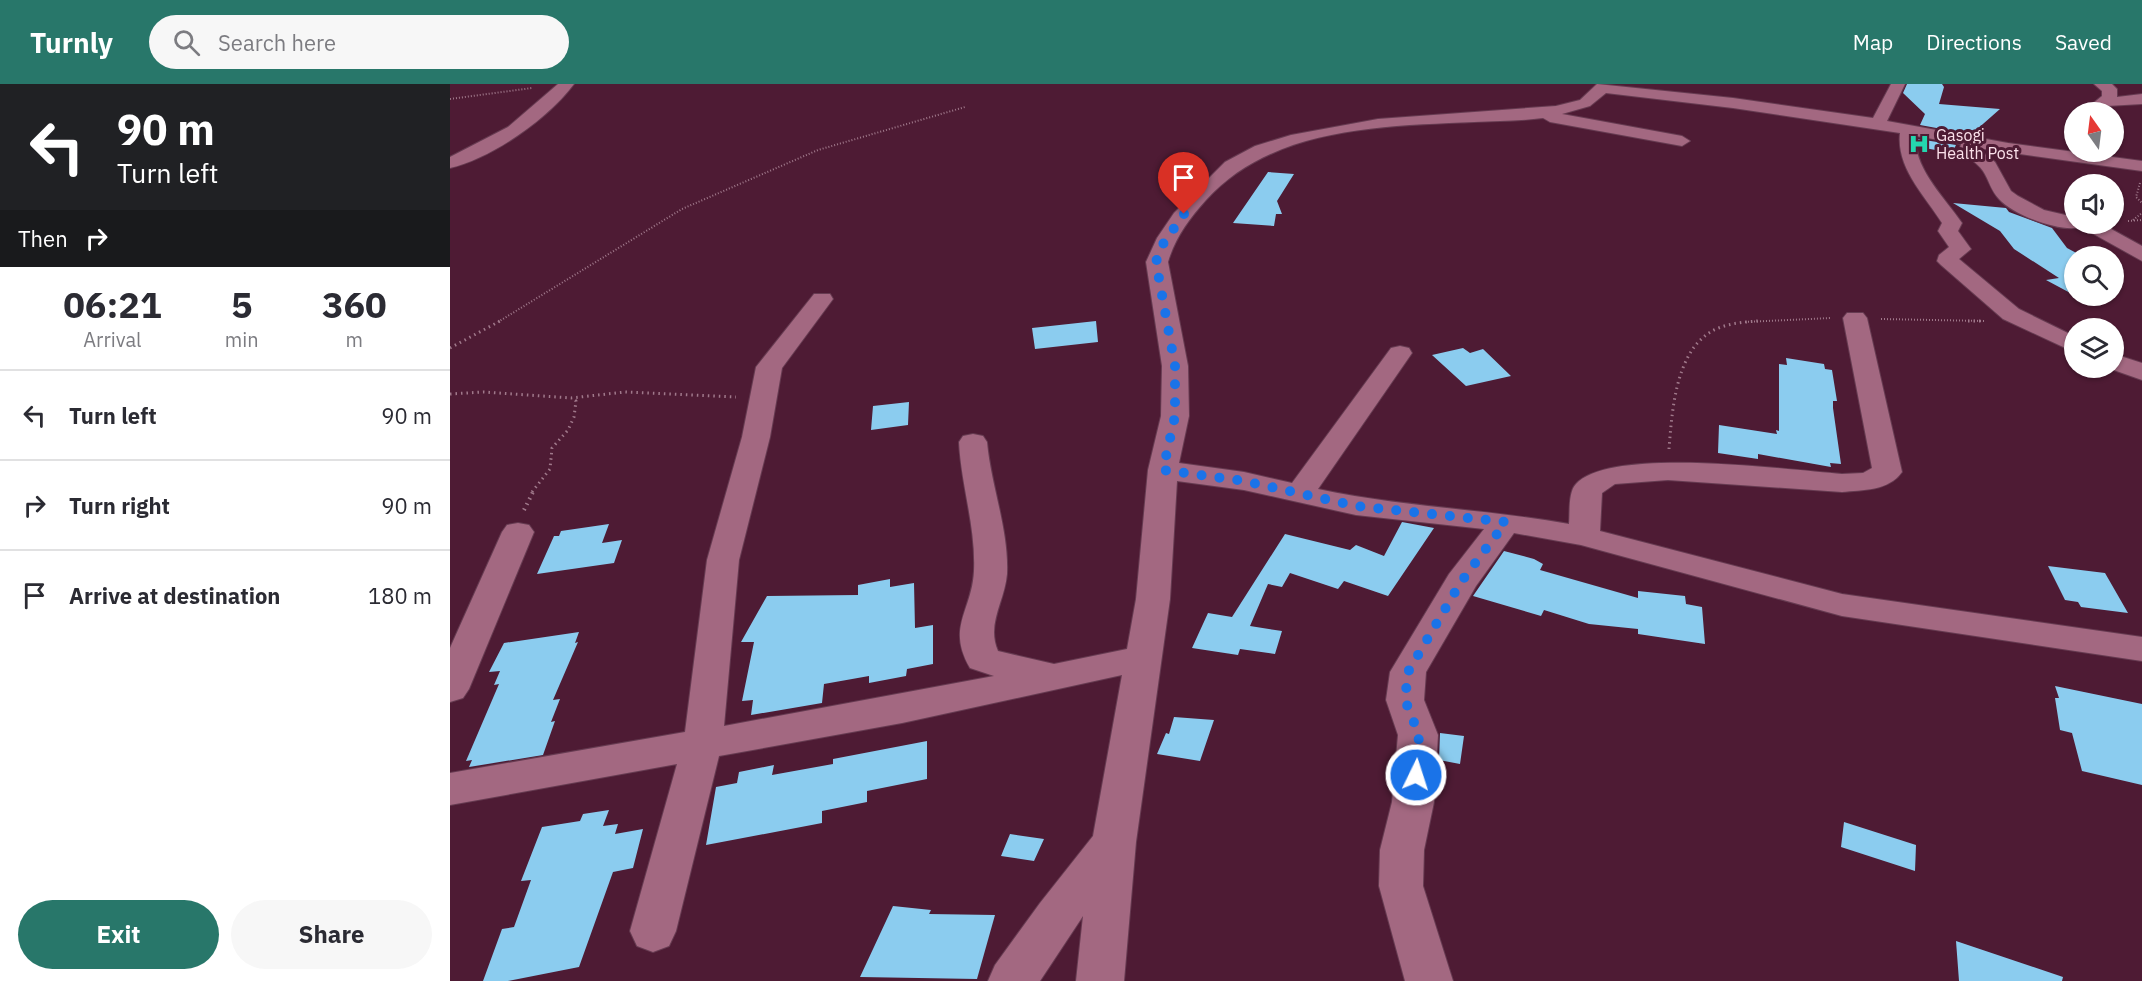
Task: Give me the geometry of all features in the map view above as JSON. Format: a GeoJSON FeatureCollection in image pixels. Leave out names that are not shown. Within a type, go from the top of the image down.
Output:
{"type":"FeatureCollection","features":[{"type":"Feature","properties":{"kind":"street"},"geometry":{"type":"LineString","coordinates":[[450,163],[487,149],[523,125],[567,84]]}},
{"type":"Feature","properties":{"kind":"street"},"geometry":{"type":"LineString","coordinates":[[1878,124],[1898,84]]}},
{"type":"Feature","properties":{"kind":"street"},"geometry":{"type":"LineString","coordinates":[[2101,84],[2110,89],[2104,102]]}},
{"type":"Feature","properties":{"kind":"street"},"geometry":{"type":"LineString","coordinates":[[1100,981],[1114,842],[1145,658],[1163,470],[1175,416],[1175,366],[1156,262],[1161,247],[1184,214],[1213,181],[1232,166],[1286,140],[1330,130],[1537,114],[1589,102],[1604,86],[1878,124],[2141,171],[2137,160],[2124,150]]}},
{"type":"Feature","properties":{"kind":"street"},"geometry":{"type":"LineString","coordinates":[[2124,103],[2142,99]]}},
{"type":"Feature","properties":{"kind":"street"},"geometry":{"type":"LineString","coordinates":[[1537,114],[1682,141]]}},
{"type":"Feature","properties":{"kind":"street"},"geometry":{"type":"LineString","coordinates":[[1908,130],[1906,142],[1909,160],[1944,210],[1952,224],[1948,231],[1960,249],[1949,255],[1947,261],[2011,314],[2064,340]]}},
{"type":"Feature","properties":{"kind":"street"},"geometry":{"type":"LineString","coordinates":[[1970,142],[1968,148],[1972,155],[1989,166],[1994,180],[2006,196],[2017,204],[2054,220],[2064,222]]}},
{"type":"Feature","properties":{"kind":"street"},"geometry":{"type":"LineString","coordinates":[[2106,234],[2142,255]]}},
{"type":"Feature","properties":{"kind":"street"},"geometry":{"type":"LineString","coordinates":[[652,931],[703,743],[723,560],[756,436],[769,367],[822,299]]}},
{"type":"Feature","properties":{"kind":"street"},"geometry":{"type":"LineString","coordinates":[[1584,536],[1587,489],[1608,476],[1668,471],[1842,483],[1869,481],[1887,472],[1855,318]]}},
{"type":"Feature","properties":{"kind":"street"},"geometry":{"type":"LineString","coordinates":[[1300,493],[1400,353]]}},
{"type":"Feature","properties":{"kind":"street"},"geometry":{"type":"LineString","coordinates":[[2124,365],[2142,372]]}},
{"type":"Feature","properties":{"kind":"street"},"geometry":{"type":"LineString","coordinates":[[973,442],[974,466],[990,553],[991,573],[988,593],[974,627],[976,645],[983,659],[1002,666],[1035,673],[1065,675]]}},
{"type":"Feature","properties":{"kind":"street"},"geometry":{"type":"LineString","coordinates":[[1163,470],[1244,481],[1356,506],[1506,522],[1584,536],[1842,605],[2142,649]]}},
{"type":"Feature","properties":{"kind":"street"},"geometry":{"type":"LineString","coordinates":[[1429,981],[1401,886],[1402,850],[1413,802],[1419,735],[1405,700],[1408,672],[1461,582],[1506,522]]}},
{"type":"Feature","properties":{"kind":"street"},"geometry":{"type":"LineString","coordinates":[[450,689],[518,532]]}},
{"type":"Feature","properties":{"kind":"street"},"geometry":{"type":"LineString","coordinates":[[450,789],[902,709],[1145,658]]}},
{"type":"Feature","properties":{"kind":"street"},"geometry":{"type":"LineString","coordinates":[[1012,981],[1056,916],[1114,842]]}},
{"type":"Feature","properties":{"kind":"path"},"geometry":{"type":"LineString","coordinates":[[450,99],[539,87]]}},
{"type":"Feature","properties":{"kind":"path"},"geometry":{"type":"LineString","coordinates":[[450,348],[511,315],[682,209],[818,150],[965,107]]}},
{"type":"Feature","properties":{"kind":"path"},"geometry":{"type":"LineString","coordinates":[[2141,171],[2136,197],[2142,203]]}},
{"type":"Feature","properties":{"kind":"path"},"geometry":{"type":"LineString","coordinates":[[2132,221],[2142,213]]}},
{"type":"Feature","properties":{"kind":"path"},"geometry":{"type":"LineString","coordinates":[[1668,471],[1669,446],[1684,363],[1708,333],[1749,321],[1855,318],[2030,325]]}},
{"type":"Feature","properties":{"kind":"path"},"geometry":{"type":"LineString","coordinates":[[450,394],[483,392],[572,398],[646,393],[748,397],[762,404]]}},
{"type":"Feature","properties":{"kind":"path"},"geometry":{"type":"LineString","coordinates":[[518,532],[529,496],[550,469],[552,447],[568,430],[574,417],[576,401],[572,398]]}},
{"type":"Feature","properties":{"kind":"building"},"geometry":{"type":"Polygon","coordinates":[[[1907,84],[1942,84],[1944,87],[1939,104],[2000,109],[1975,131],[1967,129],[1964,133],[1920,125],[1925,114],[1903,93],[1907,84]]]}},
{"type":"Feature","properties":{"kind":"building"},"geometry":{"type":"Polygon","coordinates":[[[1918,139],[1956,145],[1952,153],[1919,147],[1918,139]]]}},
{"type":"Feature","properties":{"kind":"building"},"geometry":{"type":"Polygon","coordinates":[[[1268,172],[1294,174],[1277,201],[1282,214],[1276,214],[1274,226],[1233,223],[1268,172]]]}},
{"type":"Feature","properties":{"kind":"building"},"geometry":{"type":"Polygon","coordinates":[[[1953,203],[2006,208],[2009,212],[2052,228],[2066,246],[2064,290],[2046,280],[2059,278],[2014,249],[2000,231],[1953,203]]]}},
{"type":"Feature","properties":{"kind":"building"},"geometry":{"type":"Polygon","coordinates":[[[1096,321],[1098,342],[1035,349],[1032,328],[1096,321]]]}},
{"type":"Feature","properties":{"kind":"building"},"geometry":{"type":"Polygon","coordinates":[[[1463,348],[1470,353],[1483,349],[1511,376],[1466,386],[1432,355],[1463,348]]]}},
{"type":"Feature","properties":{"kind":"building"},"geometry":{"type":"Polygon","coordinates":[[[1786,358],[1824,364],[1825,369],[1832,370],[1837,401],[1833,401],[1833,408],[1841,464],[1830,463],[1831,467],[1758,454],[1758,459],[1718,453],[1719,425],[1777,434],[1776,430],[1779,431],[1779,364],[1787,365],[1786,358]]]}},
{"type":"Feature","properties":{"kind":"building"},"geometry":{"type":"Polygon","coordinates":[[[909,402],[908,425],[871,430],[873,406],[909,402]]]}},
{"type":"Feature","properties":{"kind":"building"},"geometry":{"type":"Polygon","coordinates":[[[1402,522],[1434,528],[1388,596],[1344,581],[1338,589],[1290,573],[1282,587],[1268,584],[1250,626],[1282,631],[1275,654],[1240,649],[1238,655],[1192,648],[1208,613],[1232,617],[1285,534],[1350,550],[1356,545],[1384,556],[1402,522]]]}},
{"type":"Feature","properties":{"kind":"building"},"geometry":{"type":"Polygon","coordinates":[[[609,524],[602,543],[622,540],[614,563],[537,574],[554,536],[559,536],[561,531],[609,524]]]}},
{"type":"Feature","properties":{"kind":"building"},"geometry":{"type":"Polygon","coordinates":[[[1504,551],[1534,559],[1543,564],[1540,570],[1638,598],[1638,591],[1685,596],[1686,604],[1702,607],[1705,644],[1638,634],[1638,629],[1589,624],[1544,610],[1541,616],[1473,596],[1504,551]]]}},
{"type":"Feature","properties":{"kind":"building"},"geometry":{"type":"Polygon","coordinates":[[[2048,566],[2105,573],[2128,613],[2081,607],[2078,602],[2065,600],[2048,566]]]}},
{"type":"Feature","properties":{"kind":"building"},"geometry":{"type":"Polygon","coordinates":[[[890,579],[890,587],[914,583],[915,628],[933,625],[933,664],[907,669],[906,676],[869,683],[869,676],[824,684],[822,703],[751,715],[753,700],[742,701],[754,642],[741,642],[767,596],[858,595],[858,585],[890,579]]]}},
{"type":"Feature","properties":{"kind":"building"},"geometry":{"type":"Polygon","coordinates":[[[579,632],[575,643],[578,642],[553,700],[560,699],[551,722],[555,721],[543,755],[469,767],[472,760],[466,761],[499,684],[494,685],[500,671],[489,672],[504,643],[579,632]]]}},
{"type":"Feature","properties":{"kind":"building"},"geometry":{"type":"Polygon","coordinates":[[[2055,686],[2142,704],[2142,785],[2082,771],[2072,733],[2060,730],[2055,698],[2059,698],[2055,686]]]}},
{"type":"Feature","properties":{"kind":"building"},"geometry":{"type":"Polygon","coordinates":[[[1174,717],[1214,720],[1200,761],[1157,754],[1166,733],[1169,734],[1174,717]]]}},
{"type":"Feature","properties":{"kind":"building"},"geometry":{"type":"Polygon","coordinates":[[[1440,733],[1464,736],[1460,764],[1439,760],[1440,733]]]}},
{"type":"Feature","properties":{"kind":"building"},"geometry":{"type":"Polygon","coordinates":[[[927,741],[927,779],[867,791],[867,802],[822,811],[822,823],[706,845],[716,787],[737,783],[739,772],[774,765],[772,775],[833,764],[833,759],[927,741]]]}},
{"type":"Feature","properties":{"kind":"building"},"geometry":{"type":"Polygon","coordinates":[[[609,810],[603,826],[618,824],[615,834],[643,829],[633,868],[613,872],[579,967],[508,981],[483,981],[502,929],[514,927],[531,880],[521,881],[542,827],[580,821],[583,814],[609,810]]]}},
{"type":"Feature","properties":{"kind":"building"},"geometry":{"type":"Polygon","coordinates":[[[1844,822],[1916,845],[1915,871],[1841,847],[1844,822]]]}},
{"type":"Feature","properties":{"kind":"building"},"geometry":{"type":"Polygon","coordinates":[[[1010,834],[1044,839],[1034,861],[1001,856],[1010,834]]]}},
{"type":"Feature","properties":{"kind":"building"},"geometry":{"type":"Polygon","coordinates":[[[893,906],[931,910],[929,914],[995,915],[977,979],[860,977],[893,906]]]}},
{"type":"Feature","properties":{"kind":"building"},"geometry":{"type":"Polygon","coordinates":[[[1956,941],[2063,977],[2062,981],[1959,981],[1956,941]]]}},
{"type":"Feature","properties":{"kind":"place","name":"Gasogi Health Post"},"geometry":{"type":"Point","coordinates":[1919,144]}},
{"type":"Feature","properties":{"kind":"route"},"geometry":{"type":"LineString","coordinates":[[1184,214],[1161,247],[1156,262],[1175,366],[1175,416],[1163,470],[1244,481],[1356,506],[1506,522],[1461,582],[1408,672],[1405,700],[1419,735],[1416,775]]}}]}
